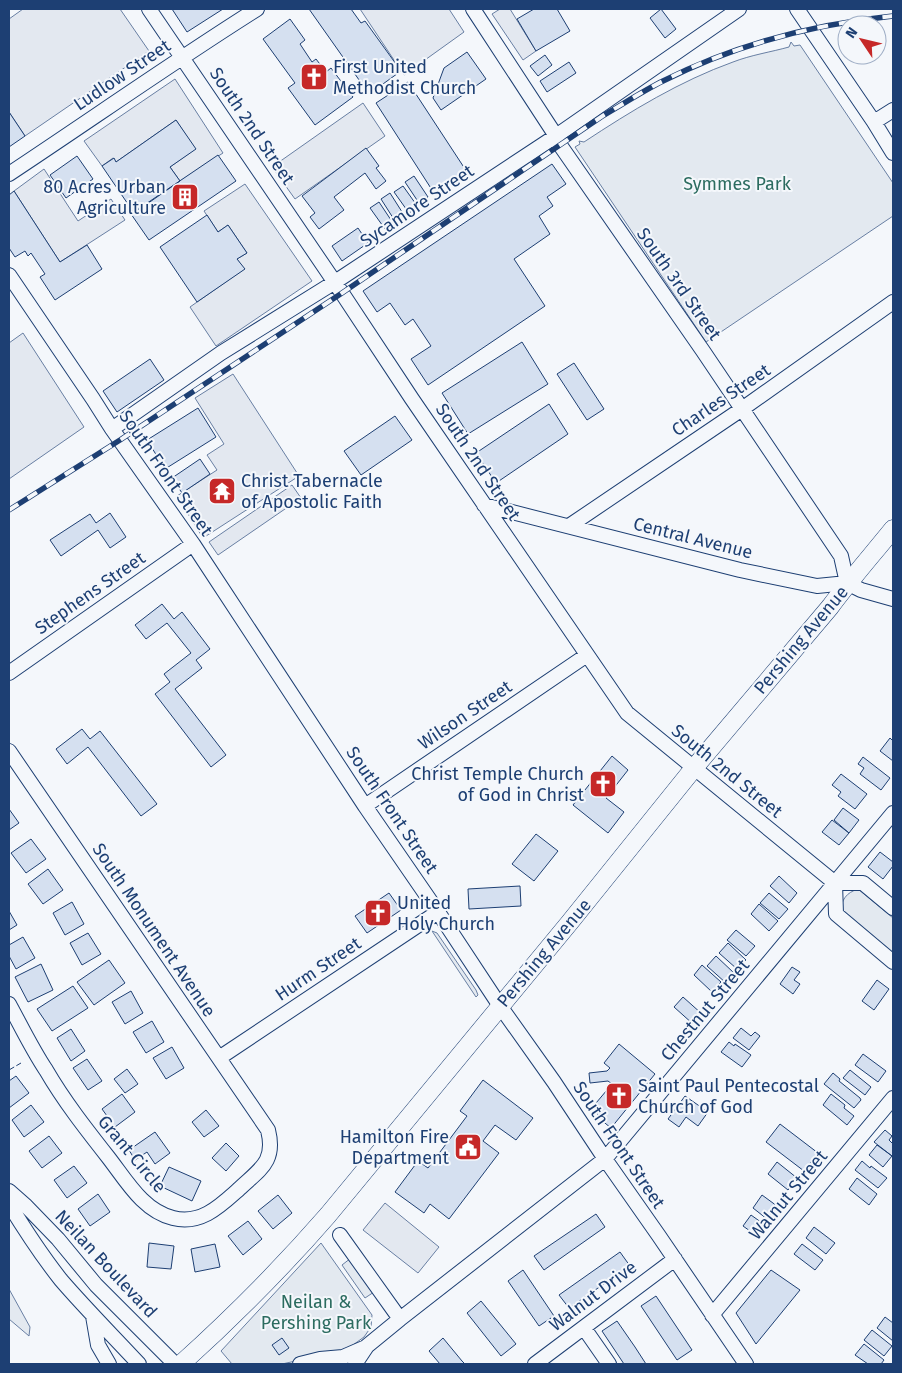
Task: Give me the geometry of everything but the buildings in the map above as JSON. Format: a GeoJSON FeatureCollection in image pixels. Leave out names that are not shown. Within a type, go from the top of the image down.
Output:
{"type":"FeatureCollection","features":[{"type":"Feature","properties":{"kind":"main road","name":"Pershing Avenue"},"geometry":{"type":"LineString","coordinates":[[181,1364],[261,1288],[297,1251],[328,1215],[570,922],[694,768],[893,529]]}},
{"type":"Feature","properties":{"kind":"street","name":"South 2nd Street"},"geometry":{"type":"LineString","coordinates":[[149,9],[335,282],[412,400],[627,713],[836,883]]}},
{"type":"Feature","properties":{"kind":"street","name":"Ludlow Street"},"geometry":{"type":"LineString","coordinates":[[9,174],[182,57],[257,9]]}},
{"type":"Feature","properties":{"kind":"street","name":"South 3rd Street"},"geometry":{"type":"LineString","coordinates":[[473,9],[560,145],[703,350],[841,556],[847,583]]}},
{"type":"Feature","properties":{"kind":"street","name":"Sycamore Street"},"geometry":{"type":"LineString","coordinates":[[112,429],[221,353],[335,282],[556,136],[739,9]]}},
{"type":"Feature","properties":{"kind":"street"},"geometry":{"type":"LineString","coordinates":[[797,9],[893,153]]}},
{"type":"Feature","properties":{"kind":"street"},"geometry":{"type":"LineString","coordinates":[[874,122],[893,110]]}},
{"type":"Feature","properties":{"kind":"street","name":"South Front Street"},"geometry":{"type":"LineString","coordinates":[[9,275],[94,399],[112,429],[193,544],[365,806],[500,1006],[746,1364]]}},
{"type":"Feature","properties":{"kind":"street","name":"Charles Street"},"geometry":{"type":"LineString","coordinates":[[569,526],[742,409],[893,302]]}},
{"type":"Feature","properties":{"kind":"street","name":"Central Avenue"},"geometry":{"type":"LineString","coordinates":[[484,505],[740,570],[817,586],[847,583],[861,590],[893,598]]}},
{"type":"Feature","properties":{"kind":"street","name":"Stephens Street"},"geometry":{"type":"LineString","coordinates":[[9,673],[193,544]]}},
{"type":"Feature","properties":{"kind":"street","name":"Wilson Street"},"geometry":{"type":"LineString","coordinates":[[365,806],[587,654]]}},
{"type":"Feature","properties":{"kind":"street","name":"South Monument Avenue"},"geometry":{"type":"LineString","coordinates":[[10,754],[268,1130]]}},
{"type":"Feature","properties":{"kind":"street","name":"Chestnut Street"},"geometry":{"type":"LineString","coordinates":[[300,1364],[320,1359],[343,1357],[367,1346],[605,1159],[893,813]]}},
{"type":"Feature","properties":{"kind":"street"},"geometry":{"type":"LineString","coordinates":[[893,908],[863,882],[836,883],[836,914],[893,962]]}},
{"type":"Feature","properties":{"kind":"street","name":"Hurm Street"},"geometry":{"type":"LineString","coordinates":[[219,1058],[438,912]]}},
{"type":"Feature","properties":{"kind":"street","name":"Grant Circle"},"geometry":{"type":"LineString","coordinates":[[9,1004],[46,1071],[82,1123],[141,1200],[160,1213],[174,1218],[189,1220],[206,1216],[220,1206],[265,1165],[271,1143],[268,1130]]}},
{"type":"Feature","properties":{"kind":"street","name":"Walnut Street"},"geometry":{"type":"LineString","coordinates":[[712,1315],[893,1098]]}},
{"type":"Feature","properties":{"kind":"street","name":"Neilan Boulevard"},"geometry":{"type":"LineString","coordinates":[[9,1191],[58,1239],[96,1285],[175,1364]]}},
{"type":"Feature","properties":{"kind":"street"},"geometry":{"type":"LineString","coordinates":[[9,1204],[26,1233],[61,1279],[139,1364]]}},
{"type":"Feature","properties":{"kind":"street"},"geometry":{"type":"LineString","coordinates":[[340,1235],[400,1319]]}},
{"type":"Feature","properties":{"kind":"street","name":"Walnut Drive"},"geometry":{"type":"LineString","coordinates":[[535,1364],[675,1259]]}},
{"type":"Feature","properties":{"kind":"street"},"geometry":{"type":"LineString","coordinates":[[93,1316],[98,1345],[109,1364]]}},
{"type":"Feature","properties":{"kind":"street"},"geometry":{"type":"LineString","coordinates":[[584,1328],[609,1364]]}},
{"type":"Feature","properties":{"kind":"street","name":"Chestnut Street"},"geometry":{"type":"LineString","coordinates":[[355,1364],[367,1346]]}},
{"type":"Feature","properties":{"kind":"green space","name":"Symmes Park"},"geometry":{"type":"Polygon","coordinates":[[[791,42],[794,46],[800,45],[893,183],[893,216],[706,342],[575,147],[580,144],[579,141],[584,142],[675,87],[754,55],[789,47],[791,42]]]}},
{"type":"Feature","properties":{"kind":"green space"},"geometry":{"type":"Polygon","coordinates":[[[858,889],[893,918],[893,955],[840,912],[845,897],[850,892],[858,889]]]}},
{"type":"Feature","properties":{"kind":"green space"},"geometry":{"type":"Polygon","coordinates":[[[432,931],[437,933],[476,990],[478,995],[476,997],[432,931]]]}},
{"type":"Feature","properties":{"kind":"green space","name":"Neilan & Pershing Park"},"geometry":{"type":"Polygon","coordinates":[[[321,1243],[372,1315],[371,1327],[364,1337],[346,1350],[282,1364],[232,1364],[221,1351],[321,1243]]]}},
{"type":"Feature","properties":{"kind":"green space"},"geometry":{"type":"Polygon","coordinates":[[[360,1251],[383,1286],[365,1298],[342,1265],[360,1251]]]}},
{"type":"Feature","properties":{"kind":"green space"},"geometry":{"type":"Polygon","coordinates":[[[9,1289],[30,1327],[29,1336],[9,1319],[9,1289]]]}},
{"type":"Feature","properties":{"kind":"shaded area"},"geometry":{"type":"Polygon","coordinates":[[[23,9],[120,9],[149,51],[25,136],[9,112],[9,19],[23,9]]]}},
{"type":"Feature","properties":{"kind":"shaded area"},"geometry":{"type":"Polygon","coordinates":[[[360,9],[449,9],[464,32],[404,75],[360,9]]]}},
{"type":"Feature","properties":{"kind":"shaded area"},"geometry":{"type":"Polygon","coordinates":[[[500,9],[510,9],[536,51],[523,60],[492,14],[500,9]]]}},
{"type":"Feature","properties":{"kind":"shaded area"},"geometry":{"type":"Polygon","coordinates":[[[175,79],[223,153],[180,181],[170,167],[195,149],[176,120],[116,162],[113,158],[102,166],[84,141],[175,79]]]}},
{"type":"Feature","properties":{"kind":"shaded area"},"geometry":{"type":"Polygon","coordinates":[[[363,103],[385,136],[295,199],[272,167],[363,103]]]}},
{"type":"Feature","properties":{"kind":"shaded area"},"geometry":{"type":"Polygon","coordinates":[[[44,169],[78,221],[111,199],[125,220],[60,262],[14,191],[44,169]]]}},
{"type":"Feature","properties":{"kind":"shaded area"},"geometry":{"type":"Polygon","coordinates":[[[245,184],[312,281],[216,346],[190,307],[244,269],[237,259],[247,253],[228,225],[218,232],[204,211],[245,184]]]}},
{"type":"Feature","properties":{"kind":"shaded area"},"geometry":{"type":"Polygon","coordinates":[[[23,333],[84,427],[9,479],[9,343],[23,333]]]}},
{"type":"Feature","properties":{"kind":"shaded area"},"geometry":{"type":"Polygon","coordinates":[[[233,374],[299,476],[203,538],[177,496],[217,470],[207,455],[224,444],[195,398],[233,374]]]}},
{"type":"Feature","properties":{"kind":"shaded area"},"geometry":{"type":"Polygon","coordinates":[[[292,485],[301,498],[218,555],[209,542],[292,485]]]}},
{"type":"Feature","properties":{"kind":"shaded area"},"geometry":{"type":"Polygon","coordinates":[[[385,1203],[439,1247],[418,1273],[363,1230],[385,1203]]]}},
{"type":"Feature","properties":{"kind":"railway"},"geometry":{"type":"LineString","coordinates":[[9,510],[120,440],[342,293],[604,115],[648,89],[690,68],[775,38],[834,24],[893,16]]}},
{"type":"Feature","properties":{"kind":"fence"},"geometry":{"type":"LineString","coordinates":[[9,1070],[21,1063]]}},
{"type":"Feature","properties":{"kind":"place","name":"First United Methodist Church"},"geometry":{"type":"Point","coordinates":[314,77]}},
{"type":"Feature","properties":{"kind":"place","name":"80 Acres Urban Agriculture"},"geometry":{"type":"Point","coordinates":[185,197]}},
{"type":"Feature","properties":{"kind":"place","name":"Christ Tabernacle of Apostolic Faith"},"geometry":{"type":"Point","coordinates":[222,491]}},
{"type":"Feature","properties":{"kind":"place","name":"Christ Temple Church of God in Christ"},"geometry":{"type":"Point","coordinates":[603,784]}},
{"type":"Feature","properties":{"kind":"place","name":"United Holy Church"},"geometry":{"type":"Point","coordinates":[378,913]}},
{"type":"Feature","properties":{"kind":"place","name":"Saint Paul Pentecostal Church of God"},"geometry":{"type":"Point","coordinates":[619,1096]}},
{"type":"Feature","properties":{"kind":"place","name":"Hamilton Fire Department"},"geometry":{"type":"Point","coordinates":[468,1147]}}]}
